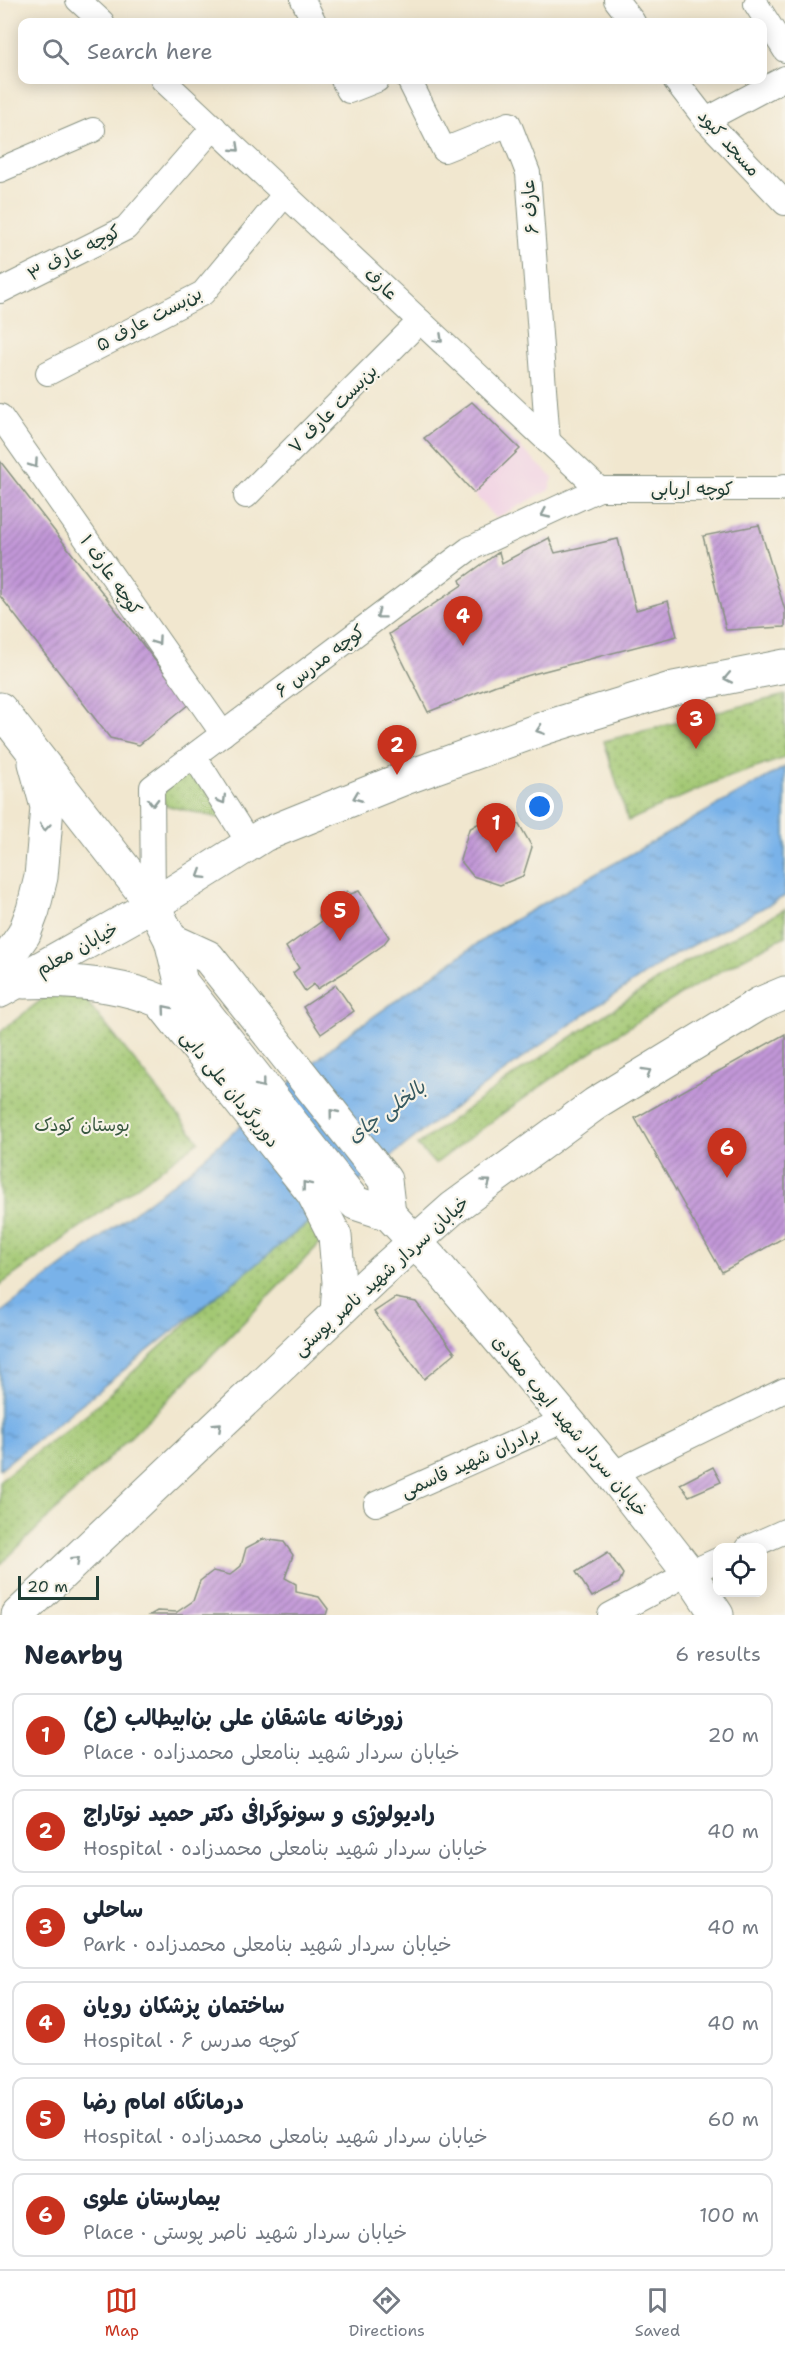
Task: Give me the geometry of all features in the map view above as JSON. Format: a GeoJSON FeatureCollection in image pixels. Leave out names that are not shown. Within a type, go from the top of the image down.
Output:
{"type":"FeatureCollection","features":[{"type":"Feature","properties":{"kind":"main road","name":"خیابان معلم"},"geometry":{"type":"LineString","coordinates":[[5,981],[153,905],[264,835],[405,778],[547,727],[674,688],[785,666]]}},
{"type":"Feature","properties":{"kind":"main road"},"geometry":{"type":"LineString","coordinates":[[0,709],[153,905],[171,940],[181,982],[214,1046],[355,1203],[389,1214],[386,1180],[208,957],[171,940]]}},
{"type":"Feature","properties":{"kind":"main road"},"geometry":{"type":"LineString","coordinates":[[5,981],[33,910],[41,877],[47,807],[32,749]]}},
{"type":"Feature","properties":{"kind":"main road","name":"دوربرگردان علی دایی"},"geometry":{"type":"LineString","coordinates":[[5,981],[65,980],[143,994],[160,1001],[214,1046],[312,1193],[335,1236],[339,1282],[337,1313]]}},
{"type":"Feature","properties":{"kind":"main road","name":"خیابان سردار شهید ناصر پوستی"},"geometry":{"type":"LineString","coordinates":[[18,1615],[337,1313],[453,1208],[595,1104],[759,1004],[785,993]]}},
{"type":"Feature","properties":{"kind":"main road","name":"خیابان سردار شهید ایوب معادی"},"geometry":{"type":"LineString","coordinates":[[389,1214],[415,1241],[612,1474],[703,1566],[717,1615]]}},
{"type":"Feature","properties":{"kind":"street"},"geometry":{"type":"LineString","coordinates":[[78,0],[98,18]]}},
{"type":"Feature","properties":{"kind":"street"},"geometry":{"type":"LineString","coordinates":[[303,0],[312,18]]}},
{"type":"Feature","properties":{"kind":"street"},"geometry":{"type":"LineString","coordinates":[[616,0],[630,18]]}},
{"type":"Feature","properties":{"kind":"street"},"geometry":{"type":"LineString","coordinates":[[756,4],[765,18]]}},
{"type":"Feature","properties":{"kind":"street"},"geometry":{"type":"LineString","coordinates":[[767,21],[785,50]]}},
{"type":"Feature","properties":{"kind":"street"},"geometry":{"type":"LineString","coordinates":[[706,120],[785,78]]}},
{"type":"Feature","properties":{"kind":"street","name":"عارف"},"geometry":{"type":"LineString","coordinates":[[167,84],[599,489]]}},
{"type":"Feature","properties":{"kind":"street","name":"عارف ۶"},"geometry":{"type":"LineString","coordinates":[[411,84],[444,150],[509,124],[528,173],[548,442]]}},
{"type":"Feature","properties":{"kind":"street","name":"مسجد کبود"},"geometry":{"type":"LineString","coordinates":[[678,84],[706,120],[785,203]]}},
{"type":"Feature","properties":{"kind":"street","name":"کوچه عارف ۳"},"geometry":{"type":"LineString","coordinates":[[0,291],[126,228],[214,127]]}},
{"type":"Feature","properties":{"kind":"street"},"geometry":{"type":"LineString","coordinates":[[0,170],[93,130]]}},
{"type":"Feature","properties":{"kind":"street","name":"بن‌بست عارف ۵"},"geometry":{"type":"LineString","coordinates":[[48,373],[203,293],[285,194]]}},
{"type":"Feature","properties":{"kind":"street","name":"بن‌بست عارف ۷"},"geometry":{"type":"LineString","coordinates":[[246,496],[420,321]]}},
{"type":"Feature","properties":{"kind":"street","name":"کوچه عارف ۱"},"geometry":{"type":"LineString","coordinates":[[0,416],[223,734]]}},
{"type":"Feature","properties":{"kind":"street","name":"کوچه اربابی"},"geometry":{"type":"LineString","coordinates":[[599,489],[779,489],[785,486]]}},
{"type":"Feature","properties":{"kind":"street","name":"کوچه مدرس ۶"},"geometry":{"type":"LineString","coordinates":[[153,905],[152,787],[469,549],[599,489]]}},
{"type":"Feature","properties":{"kind":"street"},"geometry":{"type":"LineString","coordinates":[[194,756],[249,843]]}},
{"type":"Feature","properties":{"kind":"street"},"geometry":{"type":"LineString","coordinates":[[612,1474],[785,1390]]}},
{"type":"Feature","properties":{"kind":"street","name":"برادران شهید قاسمی"},"geometry":{"type":"LineString","coordinates":[[376,1504],[565,1420]]}},
{"type":"Feature","properties":{"kind":"street"},"geometry":{"type":"LineString","coordinates":[[758,1543],[785,1531]]}},
{"type":"Feature","properties":{"kind":"street"},"geometry":{"type":"LineString","coordinates":[[610,1615],[703,1566]]}},
{"type":"Feature","properties":{"kind":"shaded area"},"geometry":{"type":"Polygon","coordinates":[[[472,402],[553,478],[549,490],[496,518],[424,439],[472,402]]]}},
{"type":"Feature","properties":{"kind":"green space"},"geometry":{"type":"Polygon","coordinates":[[[785,695],[785,758],[717,781],[628,821],[604,741],[785,695]]]}},
{"type":"Feature","properties":{"kind":"green space"},"geometry":{"type":"Polygon","coordinates":[[[193,766],[224,819],[164,805],[155,794],[193,766]]]}},
{"type":"Feature","properties":{"kind":"green space"},"geometry":{"type":"Polygon","coordinates":[[[785,909],[785,936],[693,987],[605,1042],[435,1164],[417,1145],[514,1075],[682,964],[785,909]]]}},
{"type":"Feature","properties":{"kind":"green space","name":"بوستان کودک"},"geometry":{"type":"Polygon","coordinates":[[[75,987],[199,1141],[0,1285],[0,1032],[49,994],[75,987]]]}},
{"type":"Feature","properties":{"kind":"green space"},"geometry":{"type":"Polygon","coordinates":[[[314,1207],[333,1230],[169,1399],[0,1565],[0,1480],[89,1412],[314,1207]]]}},
{"type":"Feature","properties":{"kind":"water","name":"بالخلی چای"},"geometry":{"type":"Polygon","coordinates":[[[785,767],[785,896],[669,958],[549,1039],[429,1126],[0,1469],[0,1313],[185,1174],[340,1040],[500,928],[785,767]]]}},
{"type":"Feature","properties":{"kind":"building"},"geometry":{"type":"Polygon","coordinates":[[[472,402],[520,449],[474,493],[424,438],[472,402]]]}},
{"type":"Feature","properties":{"kind":"building"},"geometry":{"type":"Polygon","coordinates":[[[0,461],[189,704],[139,745],[110,738],[0,596],[0,461]]]}},
{"type":"Feature","properties":{"kind":"building"},"geometry":{"type":"Polygon","coordinates":[[[759,525],[785,610],[785,627],[726,630],[703,536],[759,525]]]}},
{"type":"Feature","properties":{"kind":"building"},"geometry":{"type":"Polygon","coordinates":[[[549,538],[555,553],[618,539],[636,610],[668,601],[677,636],[496,685],[428,712],[389,634],[462,585],[460,580],[499,552],[502,563],[549,538]]]}},
{"type":"Feature","properties":{"kind":"building"},"geometry":{"type":"Polygon","coordinates":[[[491,816],[519,824],[532,847],[523,876],[500,885],[473,876],[460,860],[469,829],[491,816]]]}},
{"type":"Feature","properties":{"kind":"building"},"geometry":{"type":"Polygon","coordinates":[[[347,891],[351,894],[359,891],[389,937],[383,945],[345,972],[317,989],[314,984],[305,991],[293,973],[299,968],[286,947],[322,921],[319,916],[325,911],[323,908],[347,891]]]}},
{"type":"Feature","properties":{"kind":"building"},"geometry":{"type":"Polygon","coordinates":[[[336,985],[354,1011],[321,1034],[303,1007],[336,985]]]}},
{"type":"Feature","properties":{"kind":"building"},"geometry":{"type":"Polygon","coordinates":[[[785,1034],[785,1237],[722,1272],[635,1118],[785,1034]]]}},
{"type":"Feature","properties":{"kind":"building"},"geometry":{"type":"Polygon","coordinates":[[[395,1298],[416,1302],[455,1353],[424,1379],[374,1312],[395,1298]]]}},
{"type":"Feature","properties":{"kind":"building"},"geometry":{"type":"Polygon","coordinates":[[[713,1467],[721,1482],[689,1496],[680,1484],[713,1467]]]}},
{"type":"Feature","properties":{"kind":"building"},"geometry":{"type":"Polygon","coordinates":[[[263,1539],[284,1542],[293,1555],[285,1578],[296,1584],[296,1592],[319,1597],[328,1609],[326,1615],[150,1615],[157,1611],[177,1612],[193,1601],[200,1581],[213,1571],[230,1575],[241,1566],[246,1548],[263,1539]]]}},
{"type":"Feature","properties":{"kind":"building"},"geometry":{"type":"Polygon","coordinates":[[[608,1552],[623,1574],[619,1583],[592,1597],[576,1572],[608,1552]]]}},
{"type":"Feature","properties":{"kind":"place","name":"ساختمان پزشکان رویان"},"geometry":{"type":"Point","coordinates":[463,646]}},
{"type":"Feature","properties":{"kind":"place","name":"ساحلی"},"geometry":{"type":"Point","coordinates":[696,749]}},
{"type":"Feature","properties":{"kind":"place","name":"رادیولوژی و سونوگرافی دکتر حمید نوتاراج"},"geometry":{"type":"Point","coordinates":[397,775]}},
{"type":"Feature","properties":{"kind":"place","name":"زورخانه عاشقان علی بن‌ابیطالب (ع)"},"geometry":{"type":"Point","coordinates":[496,853]}},
{"type":"Feature","properties":{"kind":"place","name":"درمانگاه امام رضا"},"geometry":{"type":"Point","coordinates":[340,941]}},
{"type":"Feature","properties":{"kind":"place","name":"بیمارستان علوی"},"geometry":{"type":"Point","coordinates":[727,1178]}}]}
